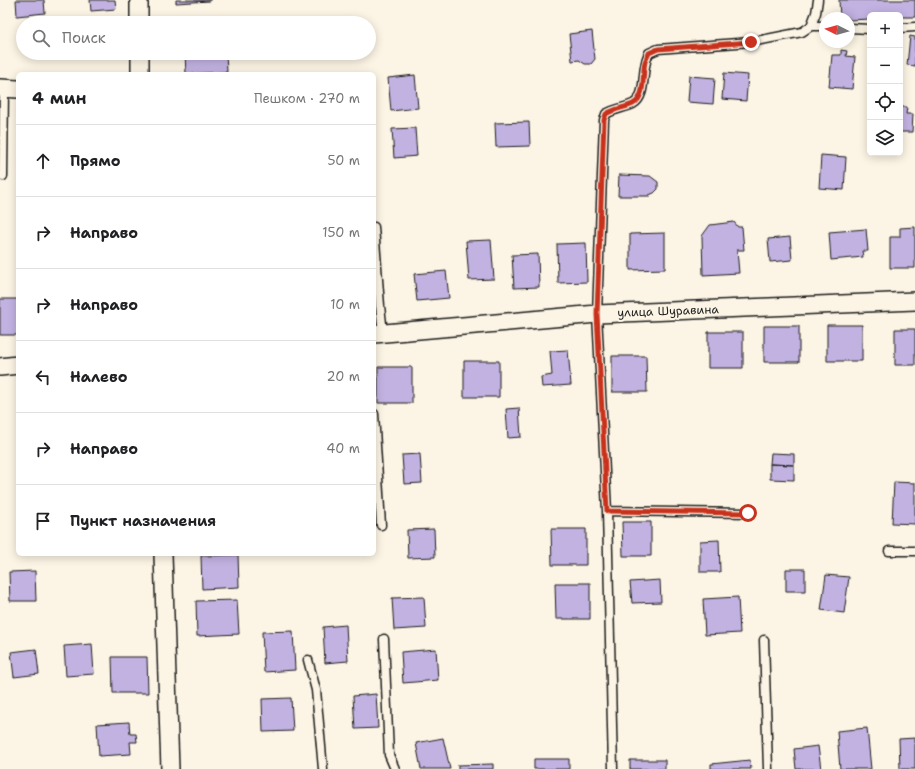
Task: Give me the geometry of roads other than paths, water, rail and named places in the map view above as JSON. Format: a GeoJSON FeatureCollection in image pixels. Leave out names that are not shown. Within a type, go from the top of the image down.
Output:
{"type":"FeatureCollection","features":[{"type":"Feature","properties":{"kind":"street"},"geometry":{"type":"LineString","coordinates":[[139,0],[139,16]]}},
{"type":"Feature","properties":{"kind":"street"},"geometry":{"type":"LineString","coordinates":[[140,60],[140,72]]}},
{"type":"Feature","properties":{"kind":"street","name":"улица Шуравина"},"geometry":{"type":"LineString","coordinates":[[379,334],[597,314],[915,301]]}},
{"type":"Feature","properties":{"kind":"street"},"geometry":{"type":"LineString","coordinates":[[0,366],[16,365]]}},
{"type":"Feature","properties":{"kind":"street"},"geometry":{"type":"LineString","coordinates":[[163,556],[170,769]]}},
{"type":"Feature","properties":{"kind":"lane"},"geometry":{"type":"LineString","coordinates":[[811,26],[816,13],[818,0]]}},
{"type":"Feature","properties":{"kind":"lane"},"geometry":{"type":"LineString","coordinates":[[613,769],[607,511],[597,314],[604,120],[606,114],[612,110],[632,104],[638,100],[641,93],[649,53],[658,49],[751,42],[802,32],[811,26],[819,26]]}},
{"type":"Feature","properties":{"kind":"lane"},"geometry":{"type":"LineString","coordinates":[[903,28],[915,27]]}},
{"type":"Feature","properties":{"kind":"lane"},"geometry":{"type":"LineString","coordinates":[[855,28],[867,29]]}},
{"type":"Feature","properties":{"kind":"lane"},"geometry":{"type":"LineString","coordinates":[[3,176],[7,88]]}},
{"type":"Feature","properties":{"kind":"lane"},"geometry":{"type":"LineString","coordinates":[[376,253],[380,306],[379,334]]}},
{"type":"Feature","properties":{"kind":"lane"},"geometry":{"type":"LineString","coordinates":[[376,446],[381,525]]}},
{"type":"Feature","properties":{"kind":"lane"},"geometry":{"type":"LineString","coordinates":[[607,511],[748,513]]}},
{"type":"Feature","properties":{"kind":"lane"},"geometry":{"type":"LineString","coordinates":[[889,551],[915,551]]}},
{"type":"Feature","properties":{"kind":"lane"},"geometry":{"type":"LineString","coordinates":[[384,639],[389,755],[395,769]]}},
{"type":"Feature","properties":{"kind":"lane"},"geometry":{"type":"LineString","coordinates":[[764,640],[768,769]]}},
{"type":"Feature","properties":{"kind":"lane"},"geometry":{"type":"LineString","coordinates":[[308,660],[316,690],[323,769]]}}]}
